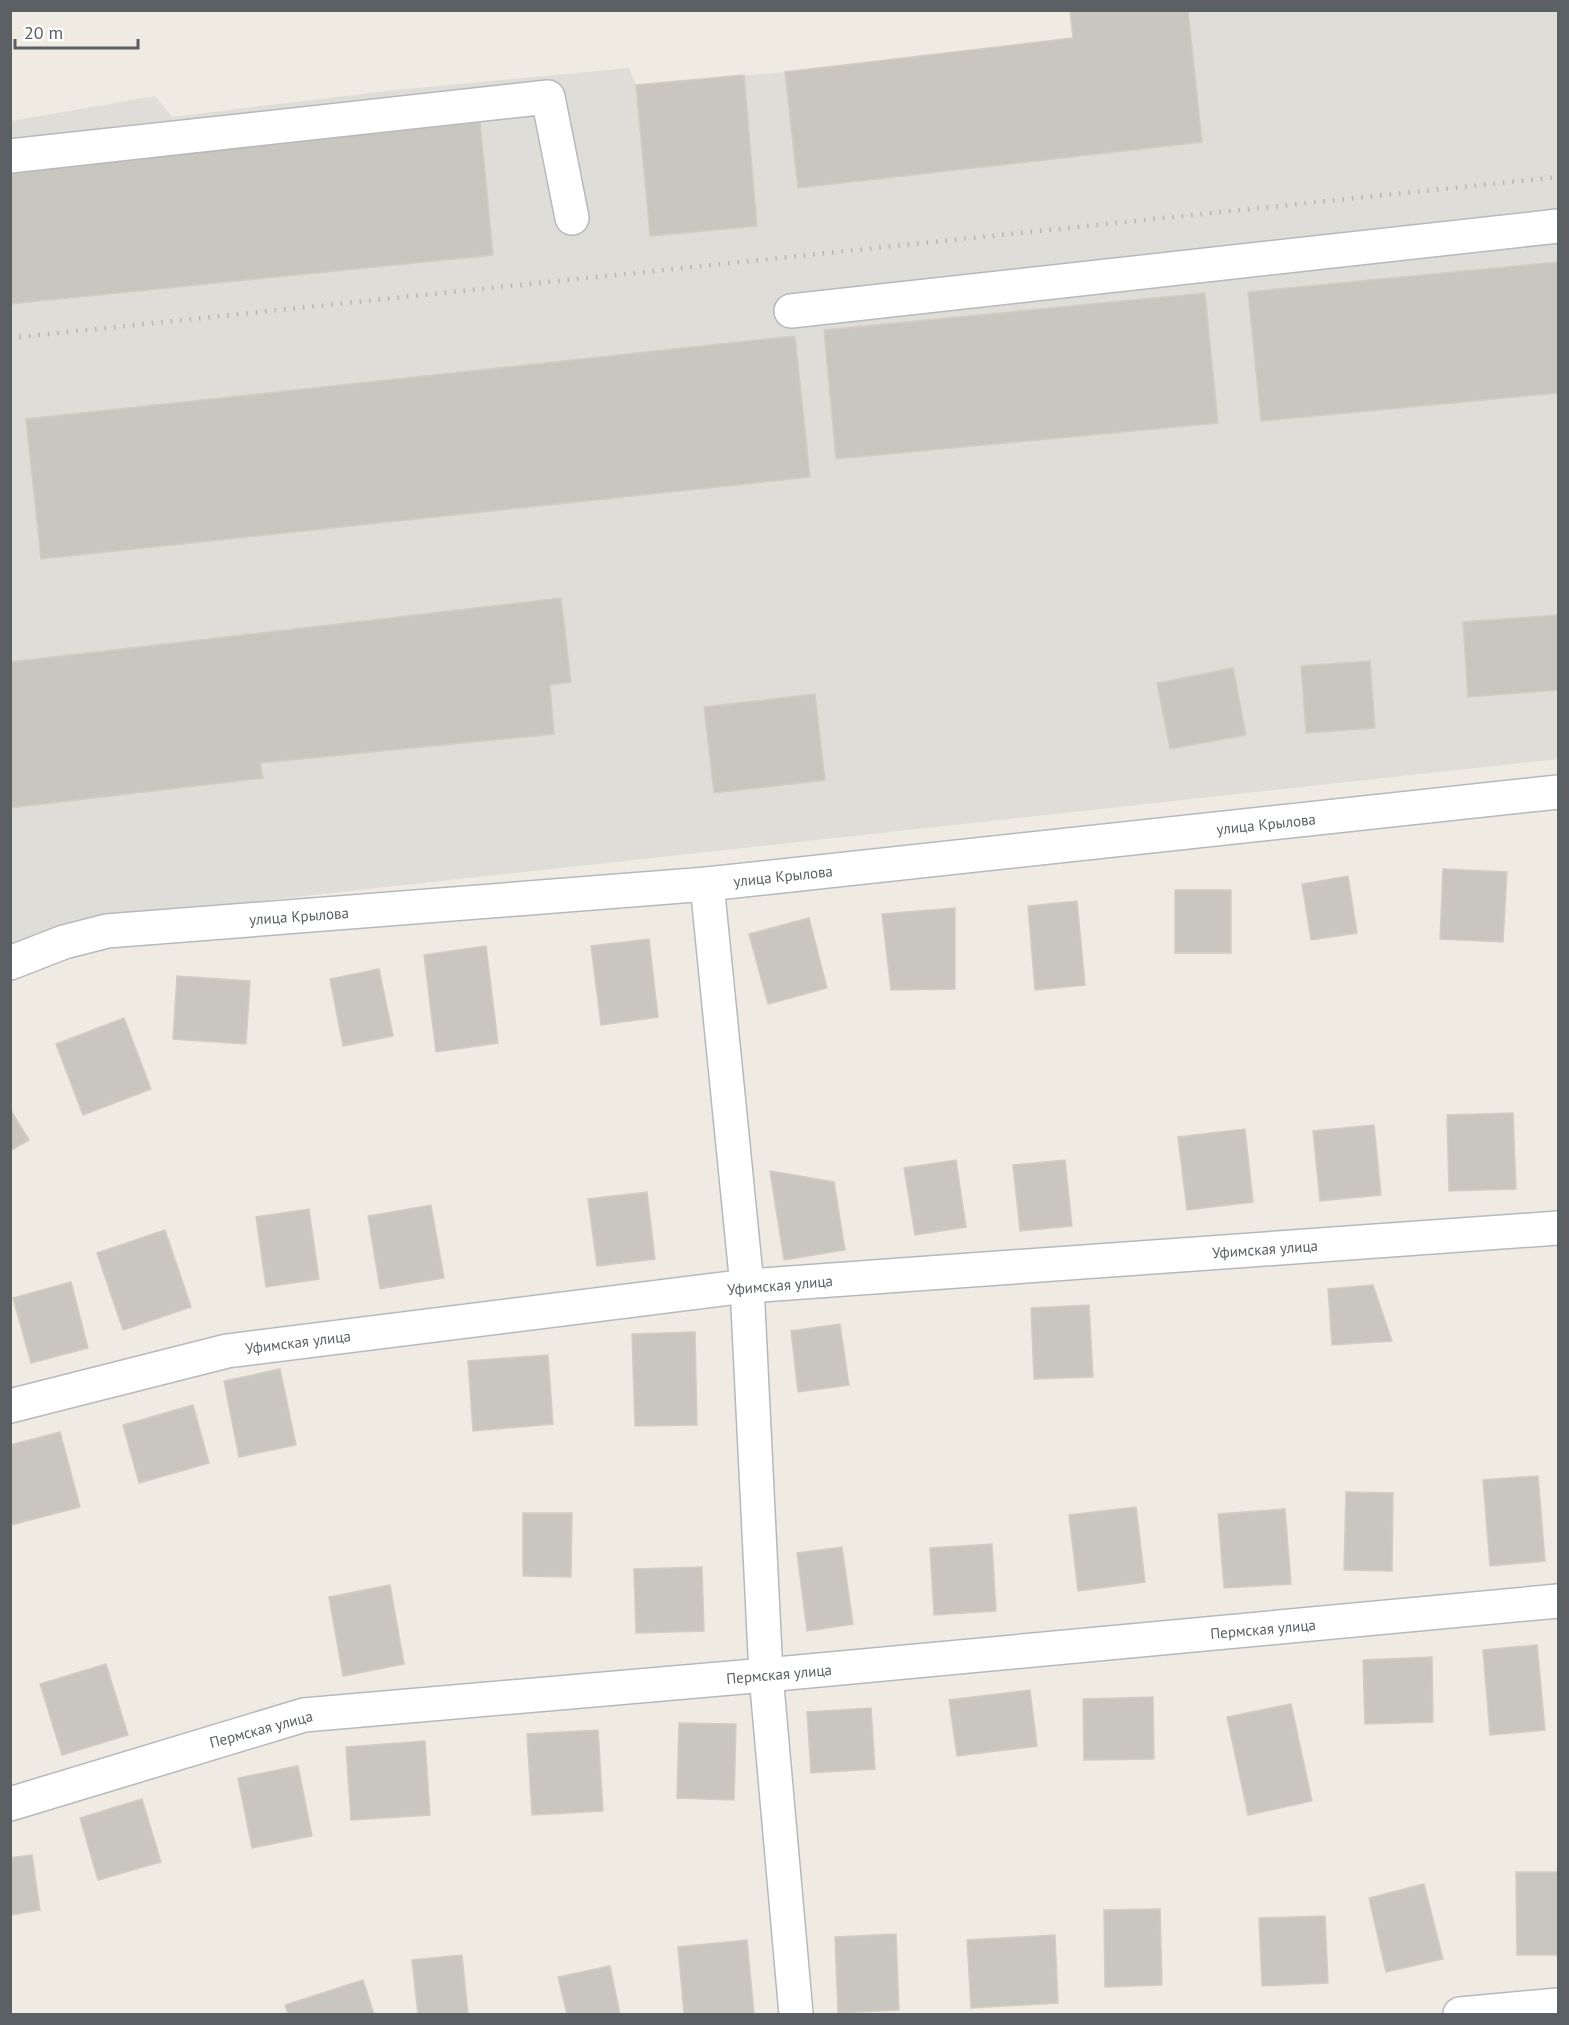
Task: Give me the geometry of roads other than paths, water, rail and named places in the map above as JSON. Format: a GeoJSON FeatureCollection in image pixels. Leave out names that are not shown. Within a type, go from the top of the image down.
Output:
{"type":"FeatureCollection","features":[{"type":"Feature","properties":{"kind":"street"},"geometry":{"type":"LineString","coordinates":[[10,156],[548,97],[572,218]]}},
{"type":"Feature","properties":{"kind":"street"},"geometry":{"type":"LineString","coordinates":[[791,311],[1558,226]]}},
{"type":"Feature","properties":{"kind":"street","name":"улица Крылова"},"geometry":{"type":"LineString","coordinates":[[10,963],[64,942],[107,931],[706,884],[1558,792]]}},
{"type":"Feature","properties":{"kind":"street"},"geometry":{"type":"LineString","coordinates":[[706,884],[747,1286],[766,1675],[796,2014]]}},
{"type":"Feature","properties":{"kind":"street","name":"Уфимская улица"},"geometry":{"type":"LineString","coordinates":[[10,1406],[227,1351],[747,1286],[1558,1228]]}},
{"type":"Feature","properties":{"kind":"street","name":"Пермская улица"},"geometry":{"type":"LineString","coordinates":[[10,1804],[304,1715],[766,1675],[1558,1601]]}},
{"type":"Feature","properties":{"kind":"street"},"geometry":{"type":"LineString","coordinates":[[1460,2014],[1558,2005]]}},
{"type":"Feature","properties":{"kind":"railway"},"geometry":{"type":"LineString","coordinates":[[10,338],[1558,177]]}}]}
